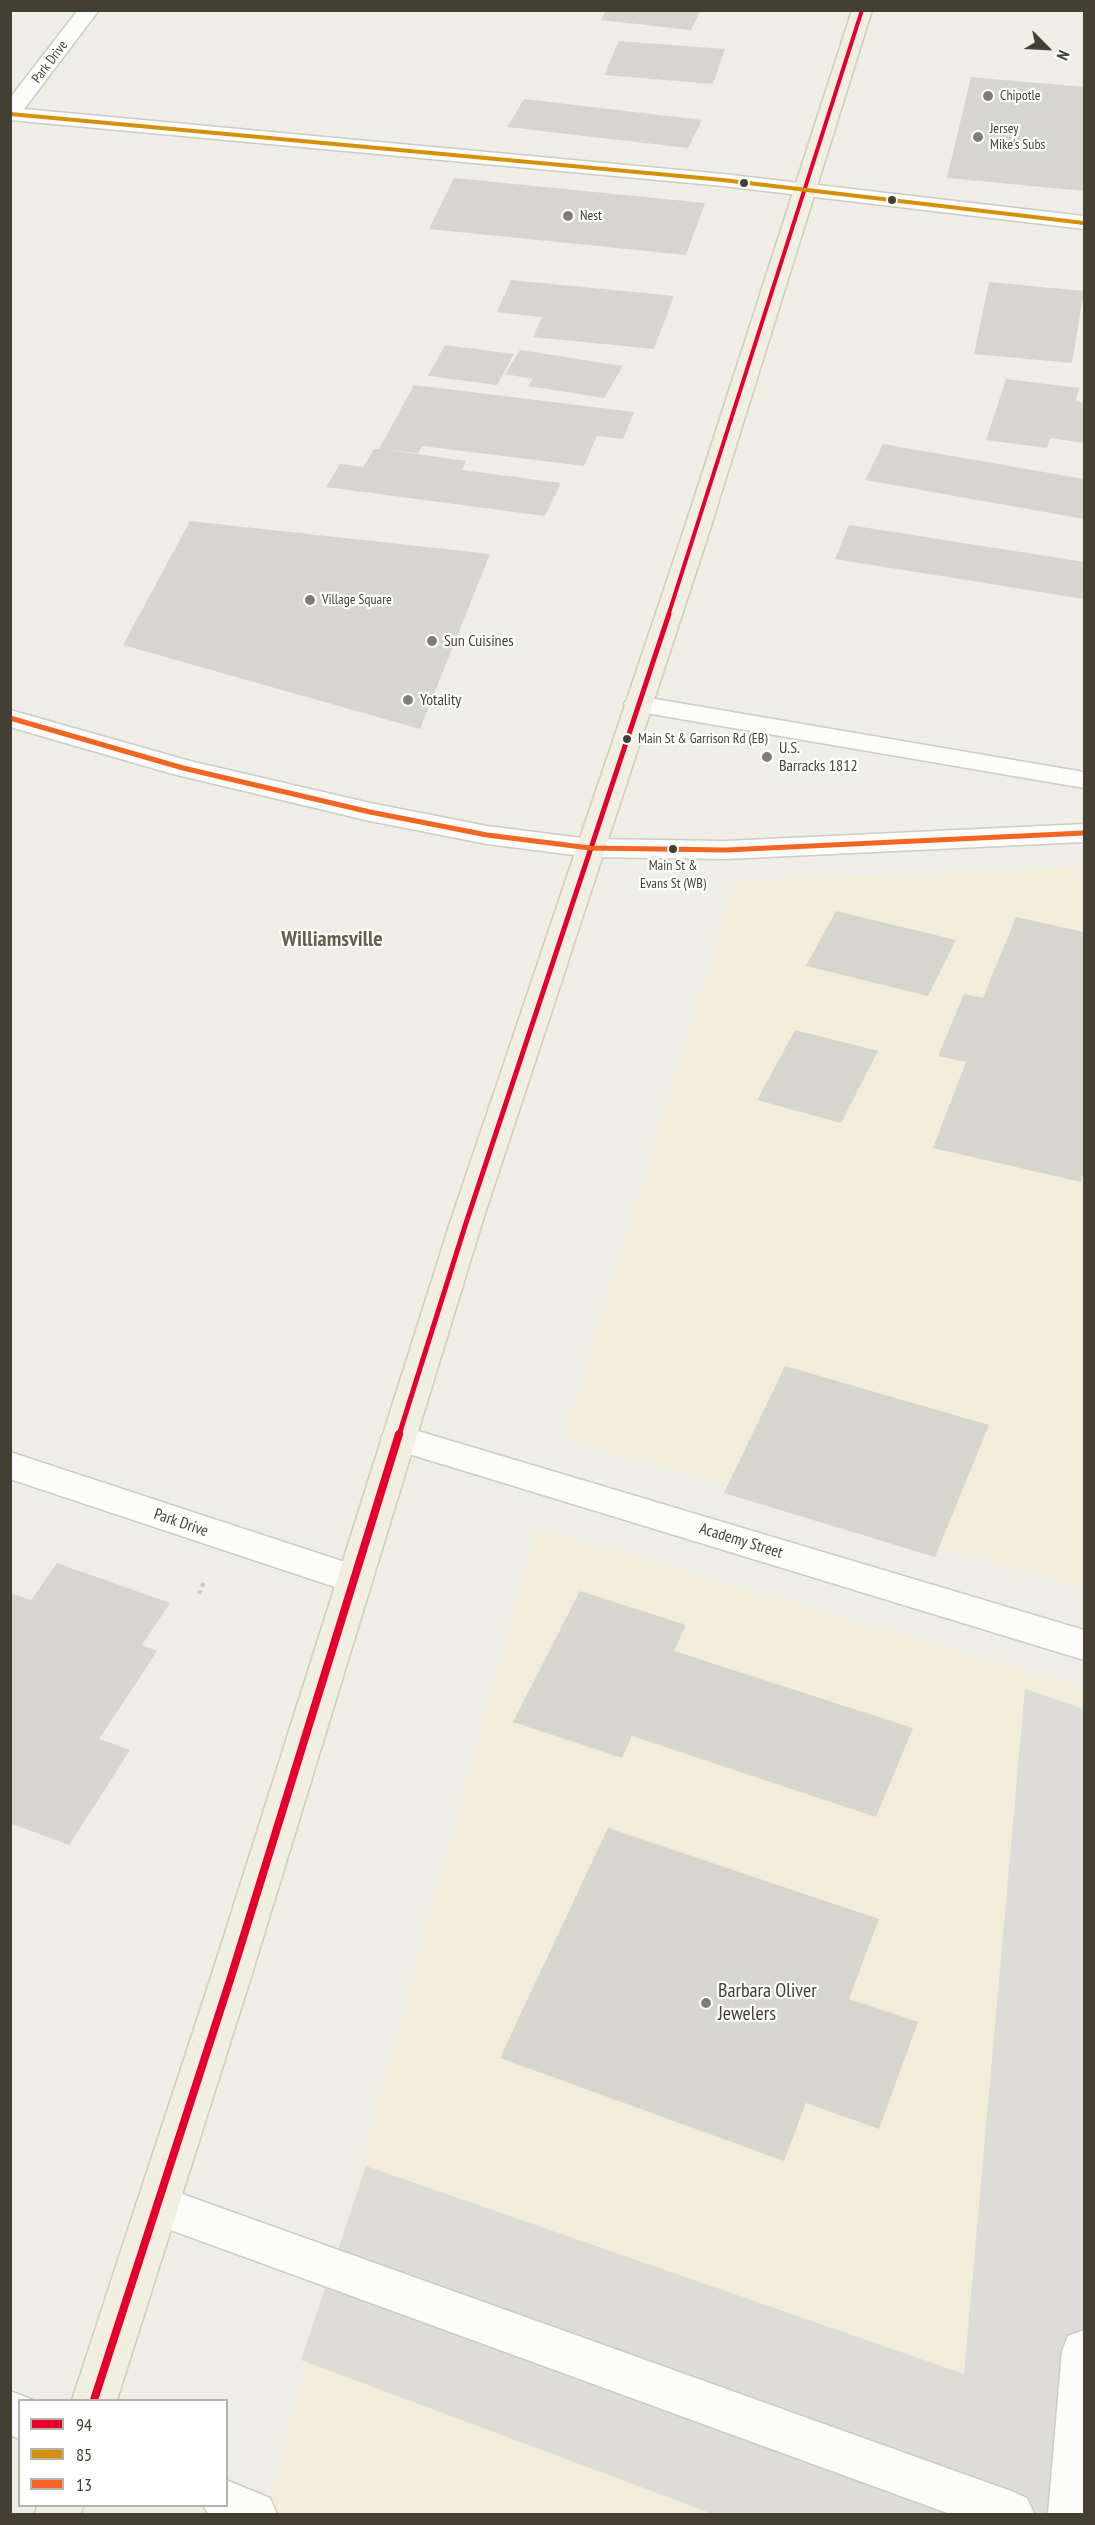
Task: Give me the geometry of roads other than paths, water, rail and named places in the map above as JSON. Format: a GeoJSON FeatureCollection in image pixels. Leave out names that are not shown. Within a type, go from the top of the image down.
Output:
{"type":"FeatureCollection","features":[{"type":"Feature","properties":{"kind":"main road"},"geometry":{"type":"LineString","coordinates":[[94,2399],[231,1977],[352,1579],[862,10]]}},
{"type":"Feature","properties":{"kind":"street","name":"Park Drive"},"geometry":{"type":"LineString","coordinates":[[10,113],[88,10]]}},
{"type":"Feature","properties":{"kind":"street"},"geometry":{"type":"LineString","coordinates":[[10,113],[805,190],[1084,223]]}},
{"type":"Feature","properties":{"kind":"street"},"geometry":{"type":"LineString","coordinates":[[638,704],[1084,780]]}},
{"type":"Feature","properties":{"kind":"street"},"geometry":{"type":"LineString","coordinates":[[10,718],[201,772],[370,812],[487,835],[590,848],[726,850],[1084,833]]}},
{"type":"Feature","properties":{"kind":"street","name":"Academy Street"},"geometry":{"type":"LineString","coordinates":[[398,1438],[1084,1645]]}},
{"type":"Feature","properties":{"kind":"street","name":"Park Drive"},"geometry":{"type":"LineString","coordinates":[[10,1465],[352,1579]]}},
{"type":"Feature","properties":{"kind":"street"},"geometry":{"type":"LineString","coordinates":[[157,2205],[1011,2514]]}},
{"type":"Feature","properties":{"kind":"street"},"geometry":{"type":"LineString","coordinates":[[1071,2514],[1084,2351]]}},
{"type":"Feature","properties":{"kind":"street"},"geometry":{"type":"LineString","coordinates":[[228,2504],[254,2514]]}},
{"type":"Feature","properties":{"kind":"place","name":"Chipotle"},"geometry":{"type":"Point","coordinates":[988,96]}},
{"type":"Feature","properties":{"kind":"place","name":"Jersey Mike's Subs"},"geometry":{"type":"Point","coordinates":[978,137]}},
{"type":"Feature","properties":{"kind":"place","name":"Nest"},"geometry":{"type":"Point","coordinates":[568,216]}},
{"type":"Feature","properties":{"kind":"place","name":"Village Square"},"geometry":{"type":"Point","coordinates":[310,600]}},
{"type":"Feature","properties":{"kind":"place","name":"Sun Cuisines"},"geometry":{"type":"Point","coordinates":[432,641]}},
{"type":"Feature","properties":{"kind":"place","name":"Yotality"},"geometry":{"type":"Point","coordinates":[408,700]}},
{"type":"Feature","properties":{"kind":"place","name":"Main St & Garrison Rd (EB)"},"geometry":{"type":"Point","coordinates":[627,739]}},
{"type":"Feature","properties":{"kind":"place","name":"U.S. Barracks 1812"},"geometry":{"type":"Point","coordinates":[767,757]}},
{"type":"Feature","properties":{"kind":"place","name":"Main St & Evans St (WB)"},"geometry":{"type":"Point","coordinates":[673,849]}},
{"type":"Feature","properties":{"kind":"place","name":"Barbara Oliver Jewelers"},"geometry":{"type":"Point","coordinates":[706,2003]}},
{"type":"Feature","properties":{"kind":"district","name":"Williamsville"},"geometry":{"type":"Point","coordinates":[332,940]}}]}
